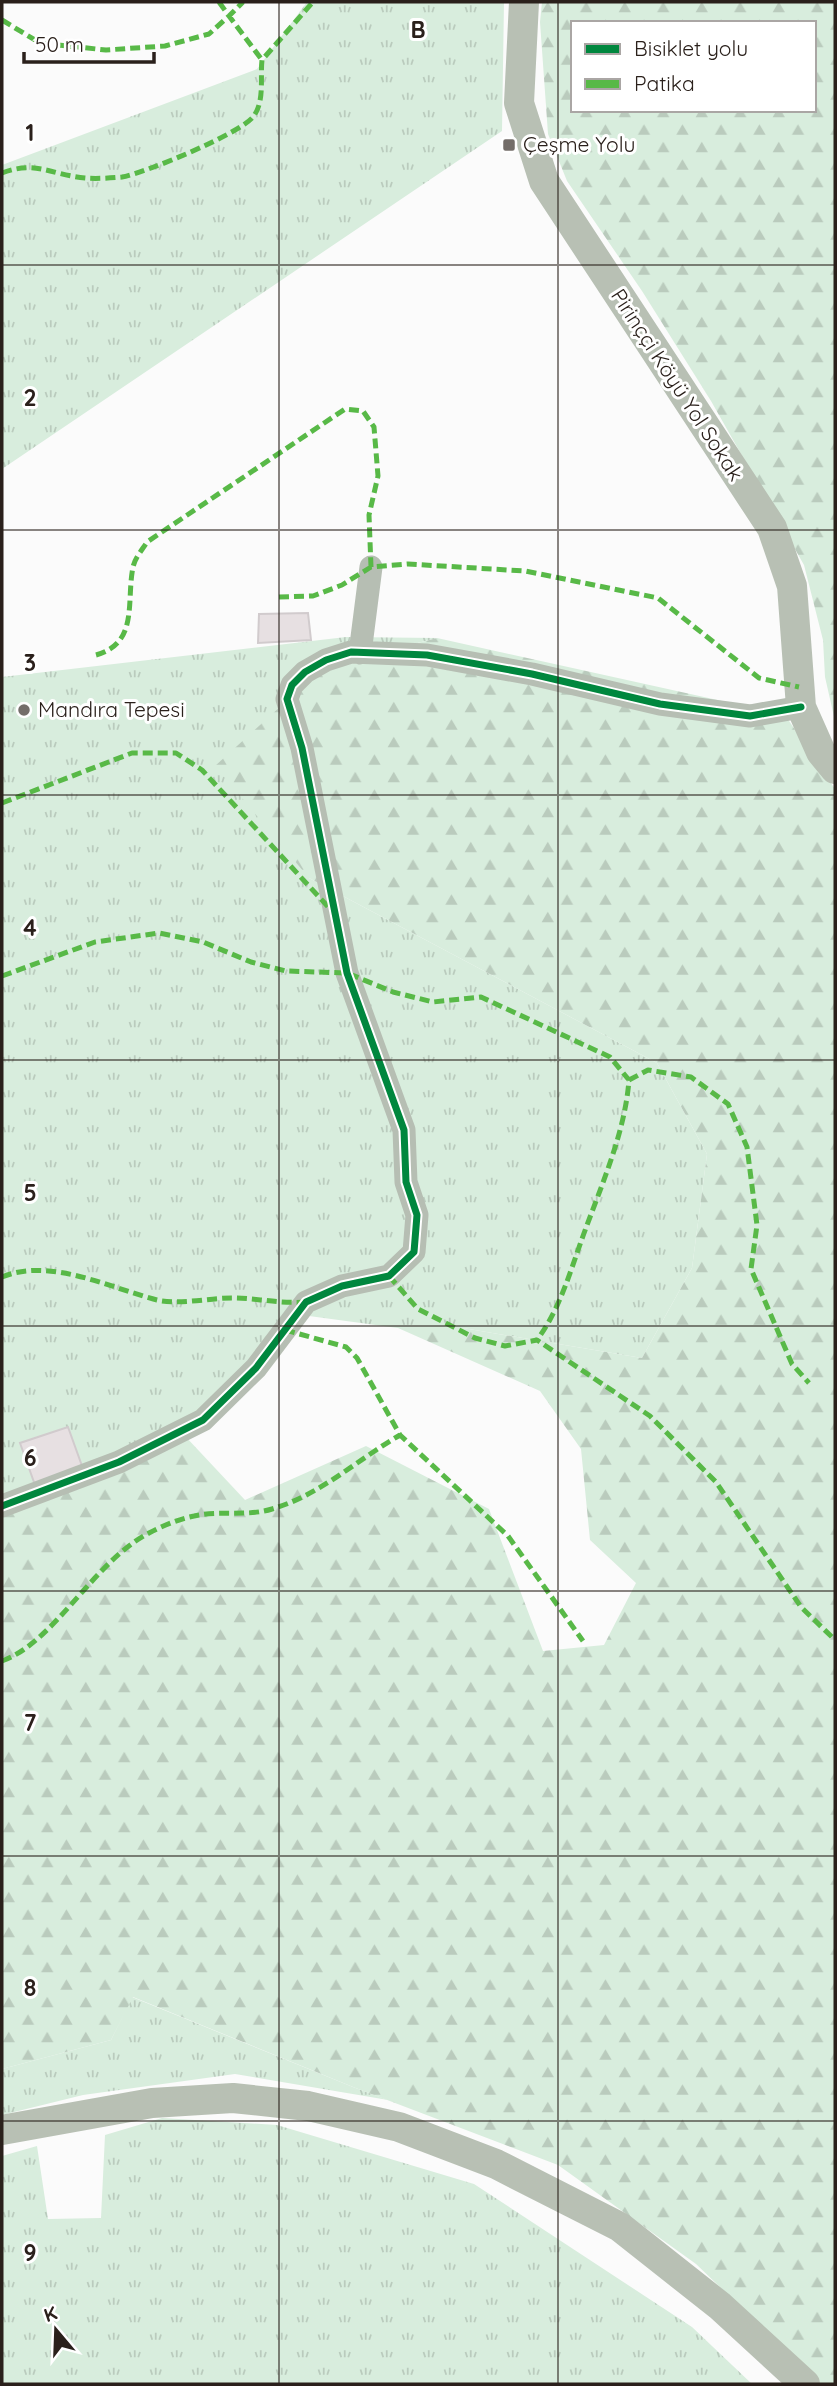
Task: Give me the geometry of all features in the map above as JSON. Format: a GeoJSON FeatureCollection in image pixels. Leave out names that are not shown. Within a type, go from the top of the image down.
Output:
{"type":"FeatureCollection","features":[{"type":"Feature","properties":{"kind":"main road","name":"Pirinççi Köyü Yol Sokak"},"geometry":{"type":"LineString","coordinates":[[524,2],[519,103],[544,181],[772,528],[793,586],[801,707],[821,752],[835,769]]}},
{"type":"Feature","properties":{"kind":"main road"},"geometry":{"type":"LineString","coordinates":[[2,2130],[152,2103],[233,2098],[308,2106],[398,2127],[496,2164],[620,2227],[720,2306],[805,2384]]}},
{"type":"Feature","properties":{"kind":"street"},"geometry":{"type":"LineString","coordinates":[[360,653],[371,568]]}},
{"type":"Feature","properties":{"kind":"street"},"geometry":{"type":"LineString","coordinates":[[2,1506],[119,1462],[203,1420],[256,1368],[306,1302],[342,1286],[389,1276],[414,1252],[417,1215],[405,1182],[404,1129],[347,972],[302,748],[287,699],[292,685],[304,672],[326,660],[360,653],[427,655],[532,674],[660,704],[750,716],[801,707]]}},
{"type":"Feature","properties":{"kind":"green space"},"geometry":{"type":"Polygon","coordinates":[[[307,2],[504,2],[502,131],[2,469],[2,165],[257,69],[307,2]]]}},
{"type":"Feature","properties":{"kind":"green space"},"geometry":{"type":"Polygon","coordinates":[[[542,2],[835,2],[835,721],[825,677],[823,640],[804,565],[711,401],[642,291],[567,181],[548,134],[540,22],[542,2]]]}},
{"type":"Feature","properties":{"kind":"green space"},"geometry":{"type":"Polygon","coordinates":[[[346,637],[437,638],[324,667],[309,878],[657,1063],[707,1154],[692,1268],[642,1358],[463,1328],[398,1328],[309,1316],[185,1436],[2,1511],[2,677],[346,637]]]}},
{"type":"Feature","properties":{"kind":"green space"},"geometry":{"type":"Polygon","coordinates":[[[437,638],[785,715],[835,789],[835,2384],[821,2384],[696,2264],[558,2165],[353,2087],[133,1997],[111,2040],[2,2069],[2,1511],[185,1436],[245,1500],[366,1446],[489,1509],[543,1651],[604,1645],[636,1583],[590,1540],[581,1449],[540,1391],[398,1328],[463,1328],[642,1358],[692,1268],[707,1154],[657,1063],[309,878],[215,766],[324,667],[437,638]]]}},
{"type":"Feature","properties":{"kind":"green space"},"geometry":{"type":"Polygon","coordinates":[[[132,1997],[388,2100],[235,2074],[83,2095],[2,2115],[2,2069],[111,2040],[132,1997]]]}},
{"type":"Feature","properties":{"kind":"green space"},"geometry":{"type":"Polygon","coordinates":[[[162,2118],[277,2125],[474,2184],[692,2327],[752,2384],[2,2384],[2,2156],[37,2146],[48,2219],[101,2218],[105,2135],[162,2118]]]}},
{"type":"Feature","properties":{"kind":"building"},"geometry":{"type":"Polygon","coordinates":[[[308,613],[311,640],[258,643],[259,614],[308,613]]]}},
{"type":"Feature","properties":{"kind":"building"},"geometry":{"type":"Polygon","coordinates":[[[68,1427],[82,1466],[35,1485],[20,1443],[68,1427]]]}},
{"type":"Feature","properties":{"kind":"marked path"},"geometry":{"type":"LineString","coordinates":[[219,2],[229,16],[243,2]]}},
{"type":"Feature","properties":{"kind":"marked path"},"geometry":{"type":"LineString","coordinates":[[2,173],[14,169],[35,168],[85,178],[122,177],[170,161],[230,133],[253,117],[257,111],[261,97],[262,60],[313,2]]}},
{"type":"Feature","properties":{"kind":"marked path"},"geometry":{"type":"LineString","coordinates":[[2,20],[40,43],[106,50],[165,46],[209,34],[229,16],[262,60]]}},
{"type":"Feature","properties":{"kind":"marked path"},"geometry":{"type":"LineString","coordinates":[[96,655],[110,649],[125,631],[133,567],[147,542],[345,409],[363,411],[374,427],[378,476],[369,515],[371,567]]}},
{"type":"Feature","properties":{"kind":"marked path"},"geometry":{"type":"LineString","coordinates":[[279,597],[313,596],[342,585],[371,567],[408,564],[525,571],[658,598],[759,678],[799,687]]}},
{"type":"Feature","properties":{"kind":"marked path"},"geometry":{"type":"LineString","coordinates":[[2,803],[132,753],[176,753],[202,770],[332,911]]}},
{"type":"Feature","properties":{"kind":"marked path"},"geometry":{"type":"LineString","coordinates":[[2,976],[95,942],[159,933],[203,942],[251,962],[286,971],[347,973],[393,992],[433,1002],[481,997],[610,1057],[629,1080],[623,1120],[564,1290],[537,1340]]}},
{"type":"Feature","properties":{"kind":"marked path"},"geometry":{"type":"LineString","coordinates":[[629,1080],[648,1070],[691,1077],[728,1104],[747,1147],[757,1225],[751,1269],[792,1364],[809,1383]]}},
{"type":"Feature","properties":{"kind":"marked path"},"geometry":{"type":"LineString","coordinates":[[2,1277],[40,1270],[60,1272],[166,1301],[232,1298],[306,1302]]}},
{"type":"Feature","properties":{"kind":"marked path"},"geometry":{"type":"LineString","coordinates":[[389,1276],[418,1309],[475,1338],[505,1346],[537,1340],[650,1416],[716,1482],[801,1607],[835,1640]]}},
{"type":"Feature","properties":{"kind":"marked path"},"geometry":{"type":"LineString","coordinates":[[285,1330],[346,1347],[357,1358],[400,1435],[508,1536],[583,1641]]}},
{"type":"Feature","properties":{"kind":"marked path"},"geometry":{"type":"LineString","coordinates":[[2,1661],[40,1637],[110,1562],[149,1533],[194,1516],[262,1511],[290,1503],[322,1486],[400,1435]]}},
{"type":"Feature","properties":{"kind":"cycle path"},"geometry":{"type":"LineString","coordinates":[[2,1506],[119,1462],[203,1420],[256,1368],[306,1302],[342,1286],[389,1276],[414,1252],[417,1215],[406,1182],[404,1130],[347,973],[302,748],[287,699],[292,685],[305,672],[326,660],[351,652],[427,655],[532,674],[660,704],[750,716],[801,707]]}},
{"type":"Feature","properties":{"kind":"place","name":"Çeşme Yolu"},"geometry":{"type":"Point","coordinates":[509,145]}},
{"type":"Feature","properties":{"kind":"place","name":"Mandıra Tepesi"},"geometry":{"type":"Point","coordinates":[24,710]}}]}
